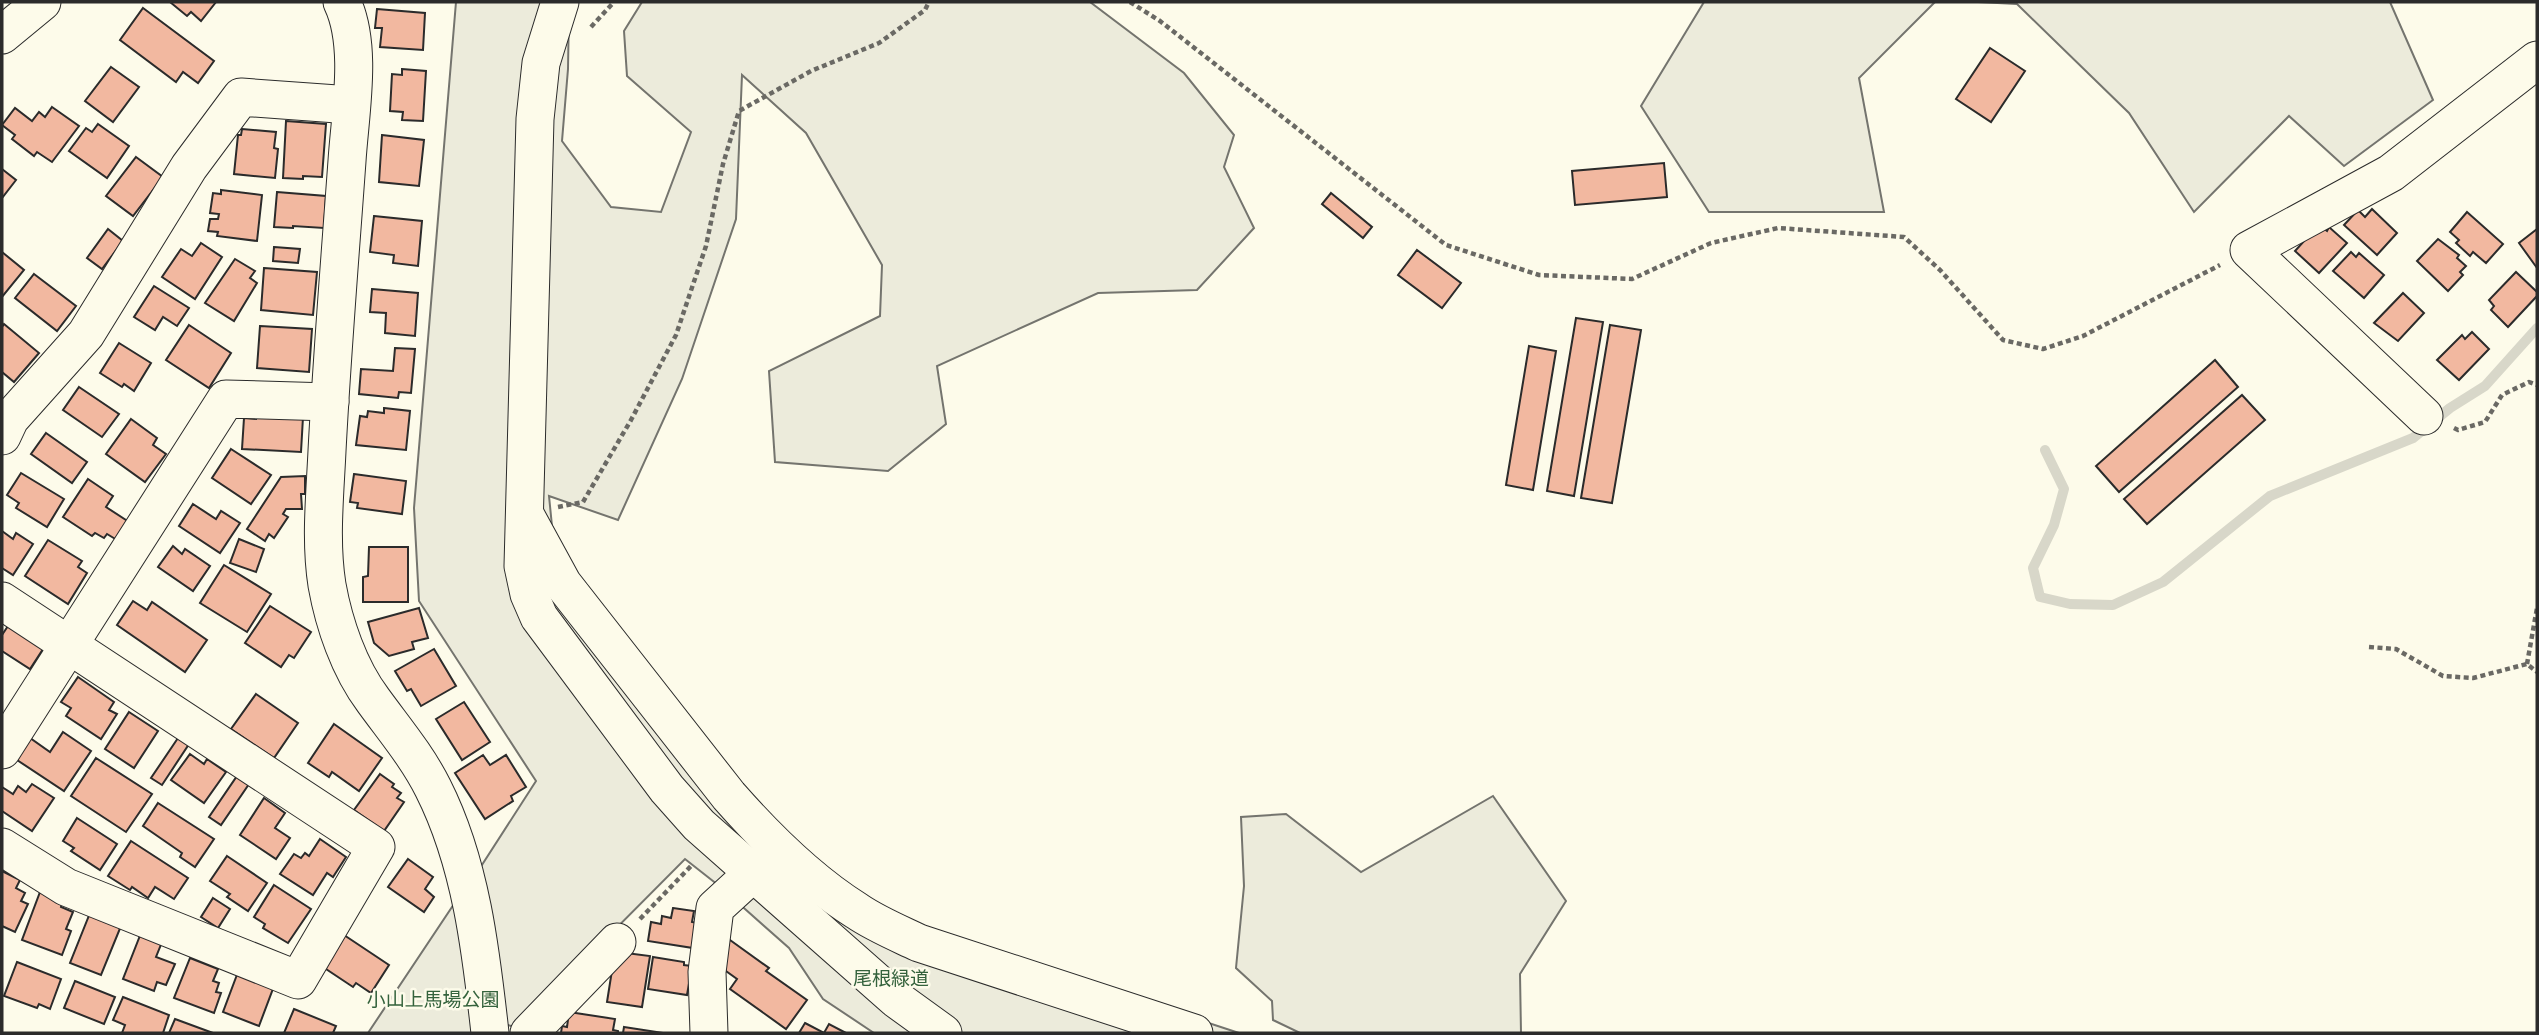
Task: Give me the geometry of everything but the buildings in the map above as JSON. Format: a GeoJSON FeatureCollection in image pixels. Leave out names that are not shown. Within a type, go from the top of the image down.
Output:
{"type":"FeatureCollection","features":[{"type":"Feature","properties":{"kind":"street"},"geometry":{"type":"LineString","coordinates":[[2,35],[42,2]]}},
{"type":"Feature","properties":{"kind":"street"},"geometry":{"type":"LineString","coordinates":[[342,2],[353,47],[330,402],[324,547],[327,586],[350,659],[371,697],[404,739],[433,788],[454,839],[469,892],[490,1033]]}},
{"type":"Feature","properties":{"kind":"street"},"geometry":{"type":"LineString","coordinates":[[560,2],[541,64],[535,119],[523,566],[529,594],[539,617],[608,711],[667,789],[699,825],[752,874],[937,1032]]}},
{"type":"Feature","properties":{"kind":"street"},"geometry":{"type":"LineString","coordinates":[[2424,416],[2249,250],[2390,173],[2537,60]]}},
{"type":"Feature","properties":{"kind":"street"},"geometry":{"type":"LineString","coordinates":[[2,436],[10,419],[86,334],[190,167],[241,97],[351,105]]}},
{"type":"Feature","properties":{"kind":"street"},"geometry":{"type":"LineString","coordinates":[[2,750],[226,399],[330,402]]}},
{"type":"Feature","properties":{"kind":"street"},"geometry":{"type":"LineString","coordinates":[[525,514],[563,584],[729,796],[792,860],[855,910],[919,943],[1194,1033]]}},
{"type":"Feature","properties":{"kind":"street"},"geometry":{"type":"LineString","coordinates":[[2,601],[376,847],[298,981],[66,887],[2,847]]}},
{"type":"Feature","properties":{"kind":"street"},"geometry":{"type":"LineString","coordinates":[[608,711],[621,712],[642,686]]}},
{"type":"Feature","properties":{"kind":"street"},"geometry":{"type":"LineString","coordinates":[[709,1033],[706,972],[715,908],[752,874]]}},
{"type":"Feature","properties":{"kind":"street"},"geometry":{"type":"LineString","coordinates":[[529,1033],[617,942]]}},
{"type":"Feature","properties":{"kind":"path"},"geometry":{"type":"LineString","coordinates":[[525,514],[583,502],[631,420],[676,335],[706,246],[723,164],[739,111],[811,71],[879,43],[925,10],[929,2]]}},
{"type":"Feature","properties":{"kind":"path"},"geometry":{"type":"LineString","coordinates":[[1130,2],[1160,21],[1446,245],[1539,275],[1632,279],[1712,243],[1778,228],[1903,237],[1940,270],[2003,340],[2043,349],[2083,335],[2249,250]]}},
{"type":"Feature","properties":{"kind":"path"},"geometry":{"type":"LineString","coordinates":[[2424,416],[2458,430],[2485,422],[2502,395],[2529,382],[2537,385]]}},
{"type":"Feature","properties":{"kind":"path"},"geometry":{"type":"LineString","coordinates":[[2527,664],[2537,608]]}},
{"type":"Feature","properties":{"kind":"path"},"geometry":{"type":"LineString","coordinates":[[2369,646],[2396,649],[2444,676],[2473,678],[2527,664]]}},
{"type":"Feature","properties":{"kind":"path"},"geometry":{"type":"LineString","coordinates":[[2527,664],[2537,672]]}},
{"type":"Feature","properties":{"kind":"path"},"geometry":{"type":"LineString","coordinates":[[617,942],[698,859]]}},
{"type":"Feature","properties":{"kind":"green space","name":"尾根緑道"},"geometry":{"type":"Polygon","coordinates":[[[456,2],[566,2],[569,10],[568,69],[562,141],[611,207],[661,212],[691,132],[627,76],[624,31],[642,2],[1090,2],[1184,73],[1234,135],[1224,167],[1254,228],[1197,290],[1098,293],[937,366],[946,424],[888,471],[775,462],[769,371],[880,316],[882,265],[806,133],[742,75],[736,219],[682,379],[618,520],[549,496],[552,526],[572,573],[762,815],[890,918],[1239,1033],[874,1033],[823,999],[789,948],[685,859],[517,1028],[505,1024],[480,868],[536,781],[419,601],[414,508],[456,2]]]}},
{"type":"Feature","properties":{"kind":"green space"},"geometry":{"type":"Polygon","coordinates":[[[1704,2],[1935,2],[1859,78],[1884,212],[1709,212],[1641,106],[1704,2]]]}},
{"type":"Feature","properties":{"kind":"green space"},"geometry":{"type":"Polygon","coordinates":[[[1978,2],[2390,2],[2433,100],[2344,166],[2289,116],[2194,212],[2129,113],[2017,4],[1978,2]]]}},
{"type":"Feature","properties":{"kind":"green space"},"geometry":{"type":"Polygon","coordinates":[[[1493,796],[1566,901],[1520,974],[1521,1033],[1300,1033],[1273,1020],[1272,1001],[1236,968],[1244,886],[1241,817],[1286,814],[1361,872],[1493,796]]]}},
{"type":"Feature","properties":{"kind":"green space","name":"小山上馬場公園"},"geometry":{"type":"Polygon","coordinates":[[[456,901],[474,1033],[368,1033],[456,901]]]}},
{"type":"Feature","properties":{"kind":"waterway"},"geometry":{"type":"LineString","coordinates":[[2045,450],[2064,489],[2054,525],[2033,568],[2040,597],[2070,604],[2113,605],[2163,582],[2270,496],[2413,438],[2450,408],[2485,386],[2537,328]]}}]}
